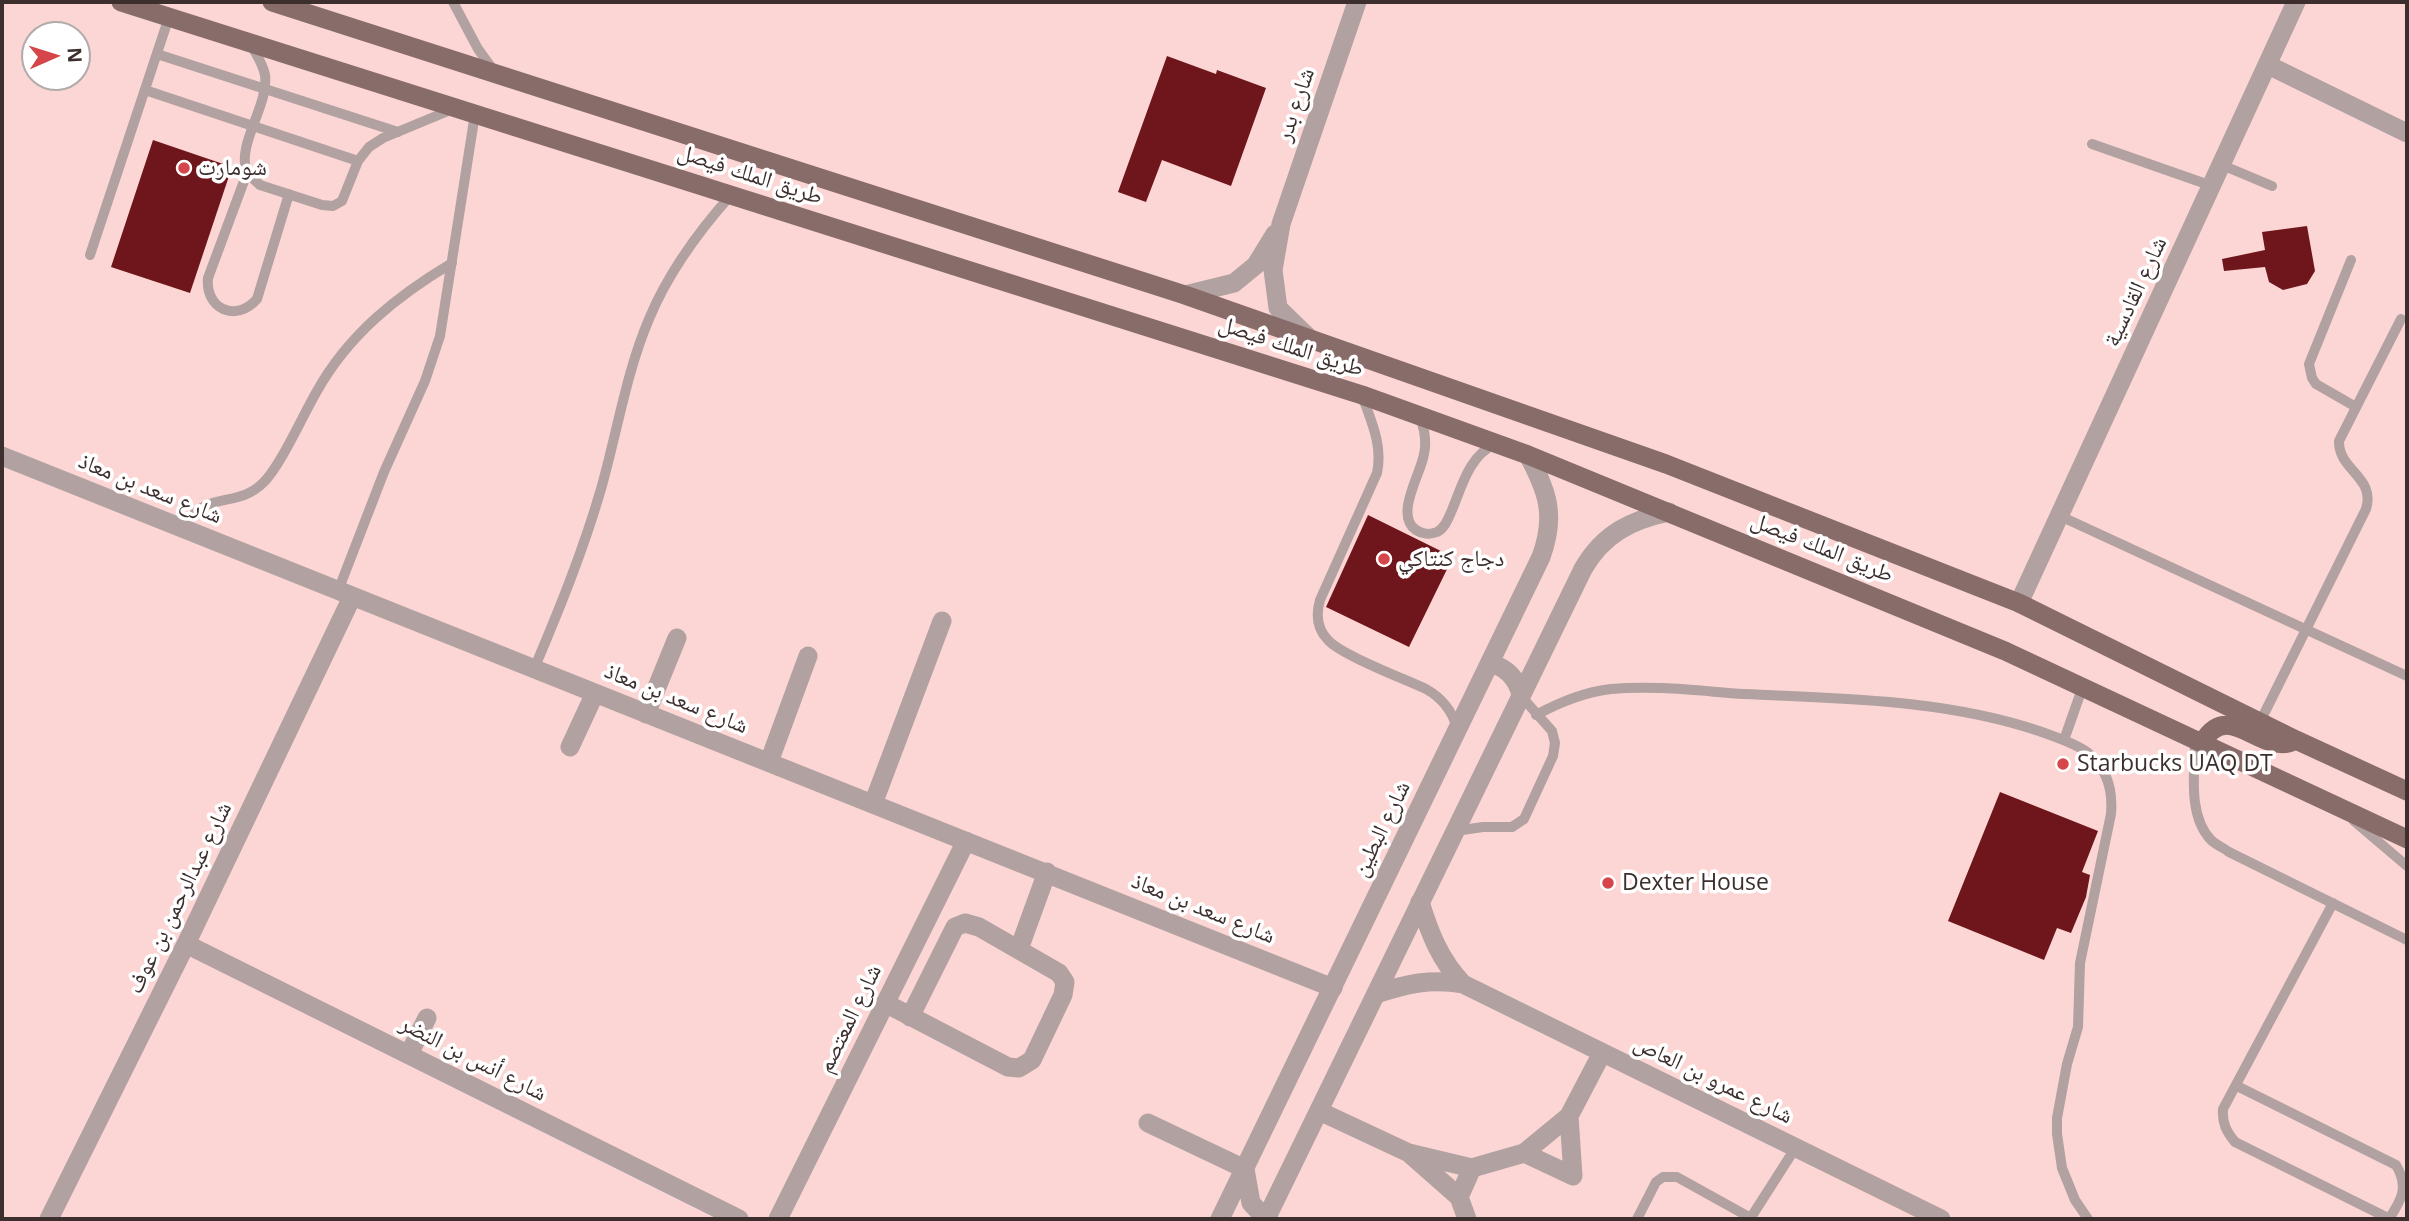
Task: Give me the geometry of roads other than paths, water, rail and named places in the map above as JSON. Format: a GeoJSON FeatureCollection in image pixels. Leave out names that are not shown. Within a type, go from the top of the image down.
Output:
{"type":"FeatureCollection","features":[{"type":"Feature","properties":{"kind":"main road","name":"طريق الملك فيصل"},"geometry":{"type":"LineString","coordinates":[[121,2],[1362,395],[1528,455],[2005,651],[2407,839]]}},
{"type":"Feature","properties":{"kind":"main road","name":"طريق الملك فيصل"},"geometry":{"type":"LineString","coordinates":[[272,2],[1185,295],[1666,464],[2019,603],[2296,740],[2407,791]]}},
{"type":"Feature","properties":{"kind":"main road"},"geometry":{"type":"LineString","coordinates":[[2199,740],[2212,730],[2227,725],[2240,727],[2273,744],[2285,745],[2296,740]]}},
{"type":"Feature","properties":{"kind":"street","name":"شارع بدر"},"geometry":{"type":"LineString","coordinates":[[1311,340],[1278,308],[1273,270],[1281,224],[1357,2]]}},
{"type":"Feature","properties":{"kind":"street","name":"شارع القادسية"},"geometry":{"type":"LineString","coordinates":[[2019,603],[2296,2]]}},
{"type":"Feature","properties":{"kind":"street"},"geometry":{"type":"LineString","coordinates":[[2268,65],[2407,132]]}},
{"type":"Feature","properties":{"kind":"street","name":"شارع بدر"},"geometry":{"type":"LineString","coordinates":[[1185,295],[1234,283],[1256,265],[1281,224]]}},
{"type":"Feature","properties":{"kind":"street","name":"شارع البطين"},"geometry":{"type":"LineString","coordinates":[[1220,1219],[1541,557],[1549,528],[1548,498],[1528,455]]}},
{"type":"Feature","properties":{"kind":"street","name":"شارع سعد بن معاذ"},"geometry":{"type":"LineString","coordinates":[[4,463],[182,529],[1333,988]]}},
{"type":"Feature","properties":{"kind":"street"},"geometry":{"type":"LineString","coordinates":[[1148,1123],[1245,1169],[1251,1203],[1266,1219],[1583,569],[1600,544],[1611,534],[1636,520],[1669,512]]}},
{"type":"Feature","properties":{"kind":"street","name":"شارع عبدالرحمن بن عوف"},"geometry":{"type":"LineString","coordinates":[[49,1219],[186,944],[345,594]]}},
{"type":"Feature","properties":{"kind":"street"},"geometry":{"type":"LineString","coordinates":[[873,804],[942,621]]}},
{"type":"Feature","properties":{"kind":"street"},"geometry":{"type":"LineString","coordinates":[[646,713],[677,638]]}},
{"type":"Feature","properties":{"kind":"street"},"geometry":{"type":"LineString","coordinates":[[769,762],[808,656]]}},
{"type":"Feature","properties":{"kind":"street"},"geometry":{"type":"LineString","coordinates":[[1490,663],[1508,672],[1517,682],[1521,695]]}},
{"type":"Feature","properties":{"kind":"street"},"geometry":{"type":"LineString","coordinates":[[570,747],[595,693]]}},
{"type":"Feature","properties":{"kind":"street","name":"شارع المعتصم"},"geometry":{"type":"LineString","coordinates":[[778,1219],[966,841]]}},
{"type":"Feature","properties":{"kind":"street"},"geometry":{"type":"LineString","coordinates":[[1019,949],[1047,873]]}},
{"type":"Feature","properties":{"kind":"street","name":"شارع عمرو بن العاص"},"geometry":{"type":"LineString","coordinates":[[1420,902],[1433,943],[1446,965],[1463,984]]}},
{"type":"Feature","properties":{"kind":"street"},"geometry":{"type":"LineString","coordinates":[[885,1003],[909,1017],[1007,1067],[1019,1068],[1032,1060],[1063,995],[1065,982],[1059,973],[1019,949],[979,927],[965,923],[955,926],[909,1017]]}},
{"type":"Feature","properties":{"kind":"street","name":"شارع أنس بن النضر"},"geometry":{"type":"LineString","coordinates":[[186,944],[739,1219]]}},
{"type":"Feature","properties":{"kind":"street","name":"شارع عمرو بن العاص"},"geometry":{"type":"LineString","coordinates":[[1376,994],[1426,981],[1463,984],[1941,1219]]}},
{"type":"Feature","properties":{"kind":"street"},"geometry":{"type":"LineString","coordinates":[[409,1054],[427,1018]]}},
{"type":"Feature","properties":{"kind":"street"},"geometry":{"type":"LineString","coordinates":[[1319,1111],[1409,1153],[1472,1168],[1524,1153],[1569,1116],[1602,1053]]}},
{"type":"Feature","properties":{"kind":"street"},"geometry":{"type":"LineString","coordinates":[[1524,1153],[1573,1176],[1569,1116]]}},
{"type":"Feature","properties":{"kind":"street"},"geometry":{"type":"LineString","coordinates":[[1409,1153],[1459,1197],[1467,1219]]}},
{"type":"Feature","properties":{"kind":"street"},"geometry":{"type":"LineString","coordinates":[[1459,1197],[1472,1168]]}},
{"type":"Feature","properties":{"kind":"lane"},"geometry":{"type":"LineString","coordinates":[[453,2],[468,32],[495,73]]}},
{"type":"Feature","properties":{"kind":"lane"},"geometry":{"type":"LineString","coordinates":[[90,255],[169,17]]}},
{"type":"Feature","properties":{"kind":"lane"},"geometry":{"type":"LineString","coordinates":[[249,42],[263,69],[265,89],[244,161],[247,173],[260,185],[327,206],[338,204],[346,197],[358,161],[376,142],[455,108]]}},
{"type":"Feature","properties":{"kind":"lane"},"geometry":{"type":"LineString","coordinates":[[157,54],[398,132]]}},
{"type":"Feature","properties":{"kind":"lane"},"geometry":{"type":"LineString","coordinates":[[145,90],[358,161]]}},
{"type":"Feature","properties":{"kind":"lane"},"geometry":{"type":"LineString","coordinates":[[345,594],[379,484],[433,359],[445,310],[475,114]]}},
{"type":"Feature","properties":{"kind":"lane"},"geometry":{"type":"LineString","coordinates":[[2092,144],[2212,186]]}},
{"type":"Feature","properties":{"kind":"lane"},"geometry":{"type":"LineString","coordinates":[[2222,165],[2272,186]]}},
{"type":"Feature","properties":{"kind":"lane"},"geometry":{"type":"LineString","coordinates":[[247,173],[208,278],[209,295],[220,307],[236,312],[251,306],[257,299],[289,194]]}},
{"type":"Feature","properties":{"kind":"lane"},"geometry":{"type":"LineString","coordinates":[[534,669],[584,543],[601,490],[635,359],[649,320],[685,252],[731,195]]}},
{"type":"Feature","properties":{"kind":"lane"},"geometry":{"type":"LineString","coordinates":[[2351,260],[2309,364],[2316,384],[2356,407]]}},
{"type":"Feature","properties":{"kind":"lane"},"geometry":{"type":"LineString","coordinates":[[182,529],[188,518],[207,504],[249,494],[267,480],[324,379],[347,346],[409,290],[452,263]]}},
{"type":"Feature","properties":{"kind":"lane"},"geometry":{"type":"LineString","coordinates":[[2260,722],[2368,503],[2366,485],[2344,462],[2339,449],[2342,435],[2401,319]]}},
{"type":"Feature","properties":{"kind":"lane"},"geometry":{"type":"LineString","coordinates":[[1362,395],[1378,442],[1377,474],[1320,600],[1318,624],[1332,645],[1440,698],[1452,713],[1457,730]]}},
{"type":"Feature","properties":{"kind":"lane"},"geometry":{"type":"LineString","coordinates":[[1420,416],[1424,453],[1406,509],[1409,522],[1418,531],[1432,533],[1443,527],[1473,463],[1482,452],[1495,444]]}},
{"type":"Feature","properties":{"kind":"lane"},"geometry":{"type":"LineString","coordinates":[[2060,516],[2407,676]]}},
{"type":"Feature","properties":{"kind":"lane"},"geometry":{"type":"LineString","coordinates":[[2064,740],[2083,686]]}},
{"type":"Feature","properties":{"kind":"lane"},"geometry":{"type":"LineString","coordinates":[[1536,715],[1584,694],[1633,688],[1919,704],[1993,718],[2064,740],[2087,752],[2105,773],[2112,800],[2104,852],[2080,963],[2078,1027],[2067,1064],[2057,1118],[2057,1143],[2062,1168],[2075,1200],[2088,1219]]}},
{"type":"Feature","properties":{"kind":"lane"},"geometry":{"type":"LineString","coordinates":[[1455,831],[1512,827],[1524,818],[1555,750],[1552,731],[1521,695]]}},
{"type":"Feature","properties":{"kind":"lane"},"geometry":{"type":"LineString","coordinates":[[2199,740],[2195,805],[2200,825],[2211,840],[2407,940]]}},
{"type":"Feature","properties":{"kind":"lane"},"geometry":{"type":"LineString","coordinates":[[2333,804],[2407,866]]}},
{"type":"Feature","properties":{"kind":"lane"},"geometry":{"type":"LineString","coordinates":[[2237,1086],[2396,1165],[2403,1176],[2405,1190],[2389,1219],[2235,1142],[2222,1120],[2223,1108],[2333,903]]}},
{"type":"Feature","properties":{"kind":"lane"},"geometry":{"type":"LineString","coordinates":[[1637,1219],[1656,1182],[1663,1177],[1677,1177],[1751,1219],[1796,1147]]}},
{"type":"Feature","properties":{"kind":"place","name":"شومارت"},"geometry":{"type":"Point","coordinates":[184,168]}},
{"type":"Feature","properties":{"kind":"place","name":"دجاج كنتاكي"},"geometry":{"type":"Point","coordinates":[1384,559]}},
{"type":"Feature","properties":{"kind":"place","name":"Starbucks UAQ DT"},"geometry":{"type":"Point","coordinates":[2063,764]}},
{"type":"Feature","properties":{"kind":"place","name":"Dexter House"},"geometry":{"type":"Point","coordinates":[1608,883]}}]}
